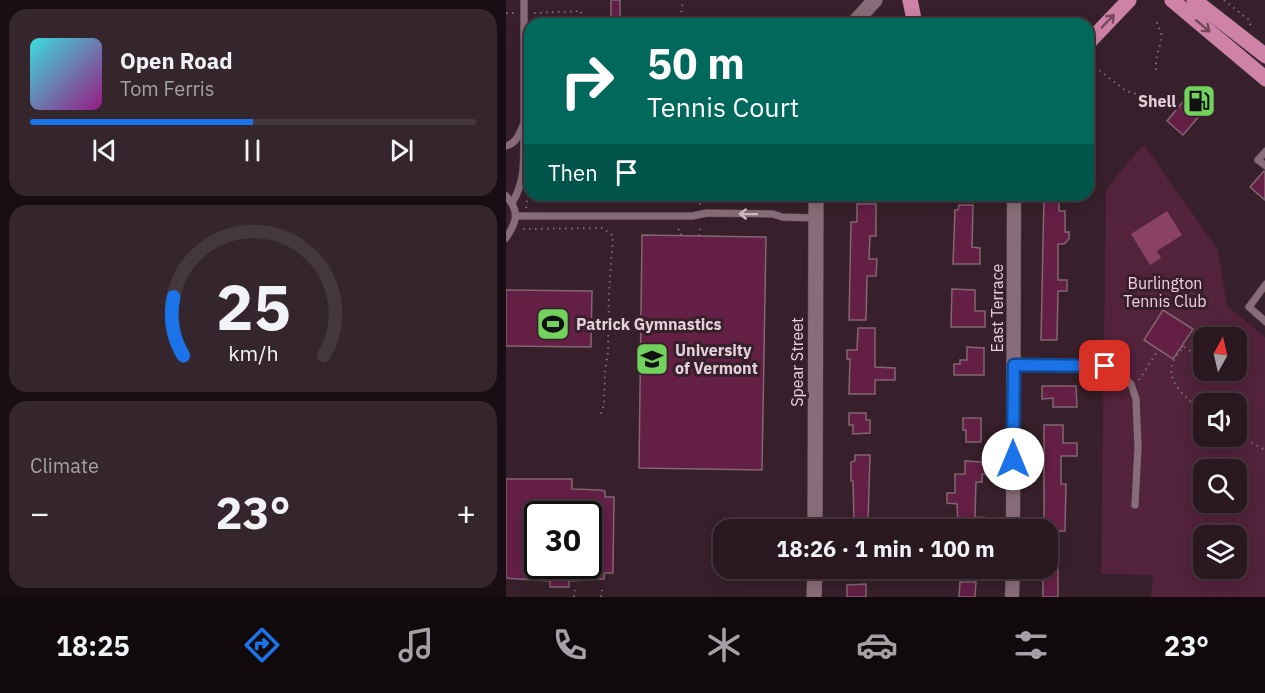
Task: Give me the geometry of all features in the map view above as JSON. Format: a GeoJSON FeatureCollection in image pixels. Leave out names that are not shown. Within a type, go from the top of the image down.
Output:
{"type":"FeatureCollection","features":[{"type":"Feature","properties":{"kind":"main road"},"geometry":{"type":"LineString","coordinates":[[858,18],[875,0]]}},
{"type":"Feature","properties":{"kind":"main road"},"geometry":{"type":"LineString","coordinates":[[910,0],[914,18]]}},
{"type":"Feature","properties":{"kind":"main road"},"geometry":{"type":"LineString","coordinates":[[1094,37],[1129,0]]}},
{"type":"Feature","properties":{"kind":"main road"},"geometry":{"type":"LineString","coordinates":[[1172,0],[1265,79]]}},
{"type":"Feature","properties":{"kind":"main road"},"geometry":{"type":"LineString","coordinates":[[1194,0],[1265,56]]}},
{"type":"Feature","properties":{"kind":"main road"},"geometry":{"type":"LineString","coordinates":[[1204,0],[1215,16]]}},
{"type":"Feature","properties":{"kind":"main road","name":"Spear Street"},"geometry":{"type":"LineString","coordinates":[[815,519],[816,201]]}},
{"type":"Feature","properties":{"kind":"main road"},"geometry":{"type":"LineString","coordinates":[[814,597],[815,579]]}},
{"type":"Feature","properties":{"kind":"street","name":"East Terrace"},"geometry":{"type":"LineString","coordinates":[[1013,519],[1014,201]]}},
{"type":"Feature","properties":{"kind":"street"},"geometry":{"type":"LineString","coordinates":[[1012,597],[1013,579]]}},
{"type":"Feature","properties":{"kind":"lane"},"geometry":{"type":"LineString","coordinates":[[512,203],[522,183],[524,0]]}},
{"type":"Feature","properties":{"kind":"lane"},"geometry":{"type":"LineString","coordinates":[[506,146],[511,145],[519,136],[524,123]]}},
{"type":"Feature","properties":{"kind":"lane"},"geometry":{"type":"LineString","coordinates":[[1265,151],[1258,160],[1265,166]]}},
{"type":"Feature","properties":{"kind":"lane"},"geometry":{"type":"LineString","coordinates":[[506,196],[512,203],[516,216],[506,238]]}},
{"type":"Feature","properties":{"kind":"lane"},"geometry":{"type":"LineString","coordinates":[[516,216],[692,216],[722,213],[816,218]]}},
{"type":"Feature","properties":{"kind":"lane"},"geometry":{"type":"LineString","coordinates":[[1265,284],[1249,307],[1265,322]]}},
{"type":"Feature","properties":{"kind":"lane"},"geometry":{"type":"LineString","coordinates":[[1014,365],[1105,366],[1131,384],[1136,399],[1137,438],[1134,505]]}},
{"type":"Feature","properties":{"kind":"path"},"geometry":{"type":"LineString","coordinates":[[681,18],[683,0]]}},
{"type":"Feature","properties":{"kind":"path"},"geometry":{"type":"LineString","coordinates":[[1224,0],[1249,20]]}},
{"type":"Feature","properties":{"kind":"path"},"geometry":{"type":"LineString","coordinates":[[506,13],[581,12],[581,18]]}},
{"type":"Feature","properties":{"kind":"path"},"geometry":{"type":"LineString","coordinates":[[1156,20],[1162,36],[1156,70]]}},
{"type":"Feature","properties":{"kind":"path"},"geometry":{"type":"LineString","coordinates":[[1094,66],[1126,91],[1151,98]]}},
{"type":"Feature","properties":{"kind":"path"},"geometry":{"type":"LineString","coordinates":[[523,229],[527,201]]}},
{"type":"Feature","properties":{"kind":"path"},"geometry":{"type":"LineString","coordinates":[[699,236],[700,227]]}},
{"type":"Feature","properties":{"kind":"path"},"geometry":{"type":"LineString","coordinates":[[516,232],[523,229],[603,228],[613,236],[608,353],[604,405],[600,416]]}},
{"type":"Feature","properties":{"kind":"path"},"geometry":{"type":"LineString","coordinates":[[678,229],[681,236]]}},
{"type":"Feature","properties":{"kind":"path"},"geometry":{"type":"LineString","coordinates":[[1193,353],[1183,346],[1174,360],[1172,374],[1179,392],[1193,404]]}},
{"type":"Feature","properties":{"kind":"path"},"geometry":{"type":"LineString","coordinates":[[1131,384],[1140,379],[1158,350]]}},
{"type":"Feature","properties":{"kind":"path"},"geometry":{"type":"LineString","coordinates":[[1247,440],[1265,451]]}},
{"type":"Feature","properties":{"kind":"path"},"geometry":{"type":"LineString","coordinates":[[574,597],[575,590]]}},
{"type":"Feature","properties":{"kind":"path"},"geometry":{"type":"LineString","coordinates":[[601,597],[602,590]]}},
{"type":"Feature","properties":{"kind":"green space","name":"Burlington Tennis Club"},"geometry":{"type":"Polygon","coordinates":[[[1144,145],[1218,250],[1227,306],[1265,337],[1265,597],[1151,597],[1153,575],[1101,574],[1106,190],[1144,145]]]}},
{"type":"Feature","properties":{"kind":"shaded area"},"geometry":{"type":"Polygon","coordinates":[[[1167,211],[1182,235],[1157,251],[1161,258],[1150,265],[1131,234],[1167,211]]]}},
{"type":"Feature","properties":{"kind":"building"},"geometry":{"type":"Polygon","coordinates":[[[611,0],[620,0],[620,18],[611,18],[611,0]]]}},
{"type":"Feature","properties":{"kind":"building"},"geometry":{"type":"Polygon","coordinates":[[[1196,86],[1214,102],[1183,135],[1167,121],[1196,86]]]}},
{"type":"Feature","properties":{"kind":"building"},"geometry":{"type":"Polygon","coordinates":[[[1265,172],[1265,200],[1250,187],[1265,172]]]}},
{"type":"Feature","properties":{"kind":"building"},"geometry":{"type":"Polygon","coordinates":[[[1044,201],[1059,201],[1059,211],[1065,211],[1065,232],[1069,232],[1069,239],[1064,244],[1058,244],[1058,280],[1067,280],[1067,291],[1058,291],[1057,340],[1041,340],[1044,201]]]}},
{"type":"Feature","properties":{"kind":"building"},"geometry":{"type":"Polygon","coordinates":[[[857,204],[876,204],[876,236],[870,236],[869,259],[877,259],[876,276],[867,276],[866,320],[849,320],[851,222],[857,222],[857,204]]]}},
{"type":"Feature","properties":{"kind":"building"},"geometry":{"type":"Polygon","coordinates":[[[959,205],[973,205],[972,247],[980,248],[980,264],[953,264],[955,210],[958,210],[959,205]]]}},
{"type":"Feature","properties":{"kind":"building"},"geometry":{"type":"Polygon","coordinates":[[[642,235],[766,237],[762,470],[639,468],[642,235]]]}},
{"type":"Feature","properties":{"kind":"building"},"geometry":{"type":"Polygon","coordinates":[[[952,289],[975,290],[975,311],[985,311],[985,327],[951,327],[952,289]]]}},
{"type":"Feature","properties":{"kind":"building","name":"Patrick Gymnastics"},"geometry":{"type":"Polygon","coordinates":[[[506,290],[592,291],[591,347],[506,346],[506,290]]]}},
{"type":"Feature","properties":{"kind":"building","name":"Burlington Tennis Club"},"geometry":{"type":"Polygon","coordinates":[[[1163,310],[1193,329],[1173,359],[1144,340],[1163,310]]]}},
{"type":"Feature","properties":{"kind":"building"},"geometry":{"type":"Polygon","coordinates":[[[858,328],[875,328],[875,367],[895,368],[895,380],[875,380],[875,394],[849,394],[850,359],[847,359],[847,350],[857,350],[858,328]]]}},
{"type":"Feature","properties":{"kind":"building"},"geometry":{"type":"Polygon","coordinates":[[[967,347],[984,348],[984,375],[954,375],[954,364],[960,364],[960,360],[967,360],[967,347]]]}},
{"type":"Feature","properties":{"kind":"building"},"geometry":{"type":"Polygon","coordinates":[[[1042,386],[1076,386],[1077,407],[1053,407],[1053,398],[1042,399],[1042,386]]]}},
{"type":"Feature","properties":{"kind":"building"},"geometry":{"type":"Polygon","coordinates":[[[849,413],[866,413],[866,420],[870,420],[870,433],[853,434],[853,425],[849,425],[849,413]]]}},
{"type":"Feature","properties":{"kind":"building"},"geometry":{"type":"Polygon","coordinates":[[[963,418],[981,418],[981,442],[966,442],[963,418]]]}},
{"type":"Feature","properties":{"kind":"building"},"geometry":{"type":"Polygon","coordinates":[[[1044,425],[1063,425],[1063,443],[1077,443],[1077,456],[1061,456],[1061,484],[1066,484],[1065,531],[1058,531],[1058,519],[1044,519],[1044,425]]]}},
{"type":"Feature","properties":{"kind":"building"},"geometry":{"type":"Polygon","coordinates":[[[855,455],[870,455],[868,519],[854,519],[851,462],[855,461],[855,455]]]}},
{"type":"Feature","properties":{"kind":"building"},"geometry":{"type":"Polygon","coordinates":[[[965,461],[982,462],[982,465],[986,465],[985,474],[982,474],[982,482],[976,482],[975,517],[994,519],[958,519],[957,504],[947,503],[947,493],[955,493],[955,474],[965,474],[965,461]]]}},
{"type":"Feature","properties":{"kind":"building"},"geometry":{"type":"Polygon","coordinates":[[[506,479],[572,479],[572,489],[600,490],[605,491],[605,497],[614,497],[613,573],[604,573],[604,579],[569,581],[569,587],[550,587],[550,581],[506,578],[506,479]]]}},
{"type":"Feature","properties":{"kind":"building"},"geometry":{"type":"Polygon","coordinates":[[[1043,579],[1058,579],[1058,597],[1043,597],[1043,579]]]}},
{"type":"Feature","properties":{"kind":"building"},"geometry":{"type":"Polygon","coordinates":[[[960,582],[976,582],[975,597],[959,597],[960,582]]]}},
{"type":"Feature","properties":{"kind":"building"},"geometry":{"type":"Polygon","coordinates":[[[866,584],[866,597],[847,597],[847,585],[866,584]]]}},
{"type":"Feature","properties":{"kind":"place","name":"Shell"},"geometry":{"type":"Point","coordinates":[1199,101]}},
{"type":"Feature","properties":{"kind":"place","name":"Patrick Gymnastics"},"geometry":{"type":"Point","coordinates":[553,324]}},
{"type":"Feature","properties":{"kind":"place","name":"University of Vermont"},"geometry":{"type":"Point","coordinates":[652,359]}},
{"type":"Feature","properties":{"kind":"route"},"geometry":{"type":"LineString","coordinates":[[1013,459],[1014,365],[1105,366]]}}]}
